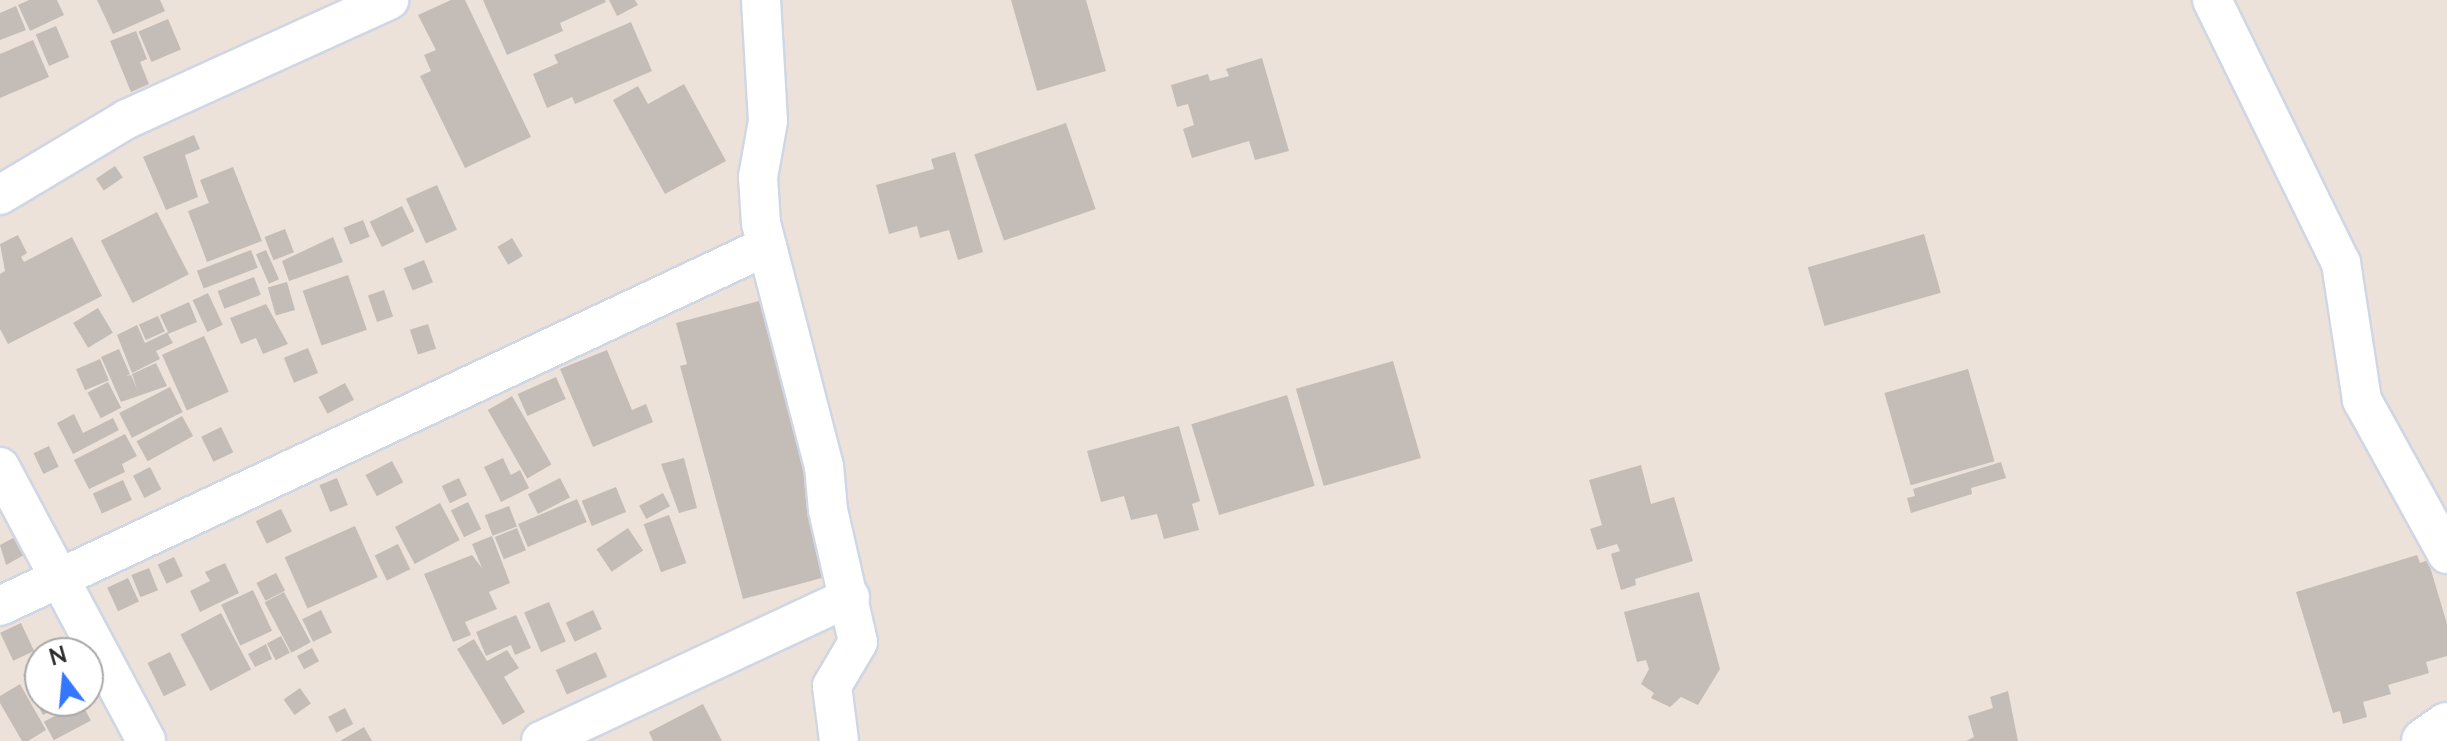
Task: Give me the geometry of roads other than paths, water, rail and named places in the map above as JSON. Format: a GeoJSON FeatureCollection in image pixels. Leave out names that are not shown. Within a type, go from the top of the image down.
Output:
{"type":"FeatureCollection","features":[{"type":"Feature","properties":{"kind":"street"},"geometry":{"type":"LineString","coordinates":[[0,195],[127,119],[389,0]]}},
{"type":"Feature","properties":{"kind":"street"},"geometry":{"type":"LineString","coordinates":[[761,0],[768,121],[758,177],[767,246],[824,466],[828,510],[858,642],[832,686],[839,741]]}},
{"type":"Feature","properties":{"kind":"street"},"geometry":{"type":"LineString","coordinates":[[2212,0],[2341,263],[2362,400],[2447,554]]}},
{"type":"Feature","properties":{"kind":"street"},"geometry":{"type":"LineString","coordinates":[[0,606],[767,246]]}},
{"type":"Feature","properties":{"kind":"street"},"geometry":{"type":"LineString","coordinates":[[0,467],[146,741]]}},
{"type":"Feature","properties":{"kind":"street"},"geometry":{"type":"LineString","coordinates":[[541,741],[850,597]]}},
{"type":"Feature","properties":{"kind":"street"},"geometry":{"type":"LineString","coordinates":[[2424,741],[2447,725]]}}]}
